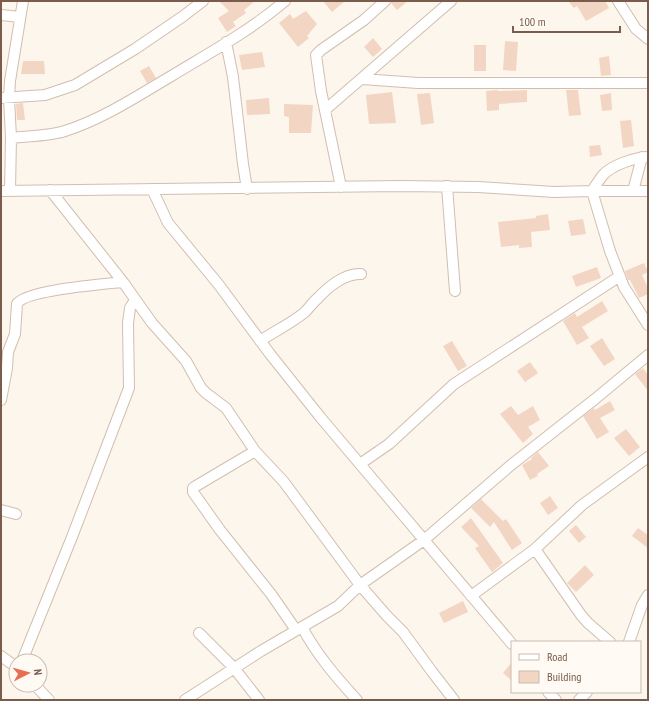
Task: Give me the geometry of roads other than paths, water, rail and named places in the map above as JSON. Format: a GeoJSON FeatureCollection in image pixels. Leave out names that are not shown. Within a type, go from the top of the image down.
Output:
{"type":"FeatureCollection","features":[{"type":"Feature","properties":{"kind":"street"},"geometry":{"type":"LineString","coordinates":[[23,1],[10,81],[5,98],[11,138],[5,190],[478,186],[554,192],[648,191]]}},
{"type":"Feature","properties":{"kind":"street"},"geometry":{"type":"LineString","coordinates":[[5,98],[45,95],[75,85],[135,49],[203,1]]}},
{"type":"Feature","properties":{"kind":"street"},"geometry":{"type":"LineString","coordinates":[[11,138],[63,132],[78,127],[146,91],[226,42],[275,9],[284,1]]}},
{"type":"Feature","properties":{"kind":"street"},"geometry":{"type":"LineString","coordinates":[[342,187],[325,110],[316,55],[364,20],[384,1]]}},
{"type":"Feature","properties":{"kind":"street"},"geometry":{"type":"LineString","coordinates":[[325,110],[451,1]]}},
{"type":"Feature","properties":{"kind":"street"},"geometry":{"type":"LineString","coordinates":[[618,1],[636,29],[648,39]]}},
{"type":"Feature","properties":{"kind":"street"},"geometry":{"type":"LineString","coordinates":[[1,15],[20,17]]}},
{"type":"Feature","properties":{"kind":"street"},"geometry":{"type":"LineString","coordinates":[[226,42],[234,77],[247,189]]}},
{"type":"Feature","properties":{"kind":"street"},"geometry":{"type":"LineString","coordinates":[[362,79],[418,83],[648,83]]}},
{"type":"Feature","properties":{"kind":"street"},"geometry":{"type":"LineString","coordinates":[[592,191],[604,174],[610,169],[645,157]]}},
{"type":"Feature","properties":{"kind":"street"},"geometry":{"type":"LineString","coordinates":[[633,191],[645,157]]}},
{"type":"Feature","properties":{"kind":"street"},"geometry":{"type":"LineString","coordinates":[[447,186],[455,291]]}},
{"type":"Feature","properties":{"kind":"street"},"geometry":{"type":"LineString","coordinates":[[152,188],[168,223],[219,285],[260,341],[321,418],[511,643]]}},
{"type":"Feature","properties":{"kind":"street"},"geometry":{"type":"LineString","coordinates":[[50,190],[123,282],[152,323],[186,361],[201,388],[226,408],[254,451],[284,482],[360,585],[403,632],[454,700]]}},
{"type":"Feature","properties":{"kind":"street"},"geometry":{"type":"LineString","coordinates":[[592,191],[610,251],[624,287],[648,325]]}},
{"type":"Feature","properties":{"kind":"street"},"geometry":{"type":"LineString","coordinates":[[260,341],[287,325],[306,311],[317,298],[333,284],[351,274],[361,274]]}},
{"type":"Feature","properties":{"kind":"street"},"geometry":{"type":"LineString","coordinates":[[360,464],[389,444],[454,384],[620,276]]}},
{"type":"Feature","properties":{"kind":"street"},"geometry":{"type":"LineString","coordinates":[[1,400],[7,368],[8,352],[15,334],[18,302],[26,298],[51,291],[123,282]]}},
{"type":"Feature","properties":{"kind":"street"},"geometry":{"type":"LineString","coordinates":[[25,653],[72,537],[129,388],[128,323],[130,308],[135,300]]}},
{"type":"Feature","properties":{"kind":"street"},"geometry":{"type":"LineString","coordinates":[[185,700],[234,668],[338,606],[360,585],[424,540],[511,464],[595,399],[648,355]]}},
{"type":"Feature","properties":{"kind":"street"},"geometry":{"type":"LineString","coordinates":[[254,451],[193,488],[193,492],[220,530],[310,642],[326,665],[357,700]]}},
{"type":"Feature","properties":{"kind":"street"},"geometry":{"type":"LineString","coordinates":[[471,596],[535,548],[582,505],[648,457]]}},
{"type":"Feature","properties":{"kind":"street"},"geometry":{"type":"LineString","coordinates":[[1,510],[16,514]]}},
{"type":"Feature","properties":{"kind":"street"},"geometry":{"type":"LineString","coordinates":[[535,548],[581,615],[609,641]]}},
{"type":"Feature","properties":{"kind":"street"},"geometry":{"type":"LineString","coordinates":[[628,641],[642,605],[648,595]]}},
{"type":"Feature","properties":{"kind":"street"},"geometry":{"type":"LineString","coordinates":[[199,633],[234,668],[259,700]]}}]}
